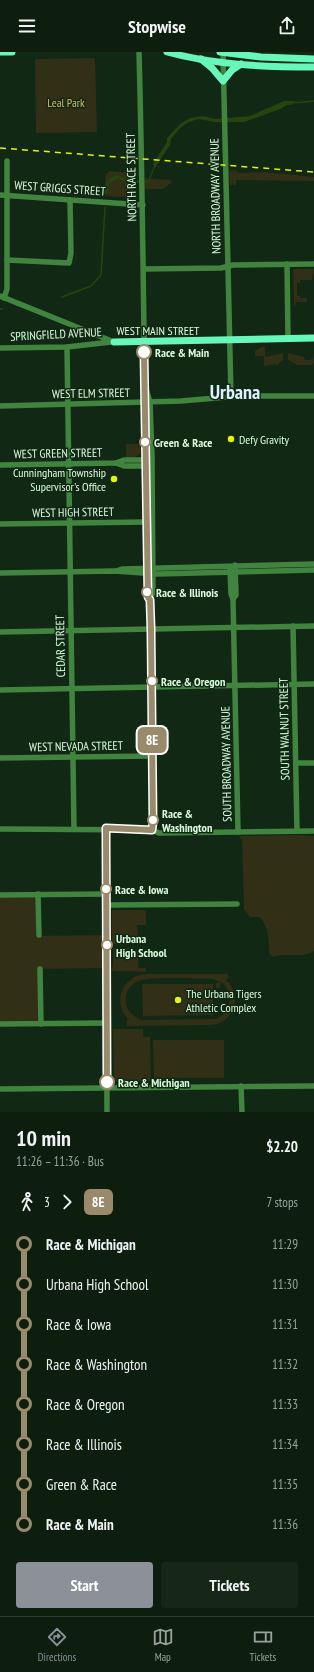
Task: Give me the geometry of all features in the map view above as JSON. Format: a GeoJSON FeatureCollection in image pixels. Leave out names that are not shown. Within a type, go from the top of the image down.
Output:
{"type":"FeatureCollection","features":[{"type":"Feature","properties":{"kind":"main road"},"geometry":{"type":"LineString","coordinates":[[0,52],[12,52]]}},
{"type":"Feature","properties":{"kind":"main road"},"geometry":{"type":"LineString","coordinates":[[167,52],[241,64],[282,68],[314,67]]}},
{"type":"Feature","properties":{"kind":"main road"},"geometry":{"type":"LineString","coordinates":[[220,52],[277,58],[314,58]]}},
{"type":"Feature","properties":{"kind":"main road"},"geometry":{"type":"LineString","coordinates":[[199,58],[212,68],[223,81],[232,70],[241,64]]}},
{"type":"Feature","properties":{"kind":"main road","name":"WEST MAIN STREET"},"geometry":{"type":"LineString","coordinates":[[114,342],[314,338]]}},
{"type":"Feature","properties":{"kind":"street","name":"NORTH RACE STREET"},"geometry":{"type":"LineString","coordinates":[[139,52],[141,194],[143,205],[145,302],[144,341],[147,402]]}},
{"type":"Feature","properties":{"kind":"street","name":"NORTH BROADWAY AVENUE"},"geometry":{"type":"LineString","coordinates":[[223,52],[227,267],[230,340]]}},
{"type":"Feature","properties":{"kind":"street"},"geometry":{"type":"LineString","coordinates":[[2,297],[7,292],[7,260],[3,196],[7,161]]}},
{"type":"Feature","properties":{"kind":"street","name":"WEST GRIGGS STREET"},"geometry":{"type":"LineString","coordinates":[[3,196],[143,205]]}},
{"type":"Feature","properties":{"kind":"street"},"geometry":{"type":"LineString","coordinates":[[7,260],[69,263],[71,253],[70,200]]}},
{"type":"Feature","properties":{"kind":"street"},"geometry":{"type":"LineString","coordinates":[[287,264],[288,339]]}},
{"type":"Feature","properties":{"kind":"street"},"geometry":{"type":"LineString","coordinates":[[144,269],[314,264]]}},
{"type":"Feature","properties":{"kind":"street","name":"WEST MAIN STREET"},"geometry":{"type":"LineString","coordinates":[[2,297],[114,342]]}},
{"type":"Feature","properties":{"kind":"street"},"geometry":{"type":"LineString","coordinates":[[88,332],[90,344]]}},
{"type":"Feature","properties":{"kind":"street"},"geometry":{"type":"LineString","coordinates":[[230,340],[231,397]]}},
{"type":"Feature","properties":{"kind":"street","name":"SPRINGFIELD AVENUE"},"geometry":{"type":"LineString","coordinates":[[0,348],[67,347],[114,342]]}},
{"type":"Feature","properties":{"kind":"street","name":"CEDAR STREET"},"geometry":{"type":"LineString","coordinates":[[67,347],[74,829]]}},
{"type":"Feature","properties":{"kind":"street","name":"WEST ELM STREET"},"geometry":{"type":"LineString","coordinates":[[0,406],[147,402],[231,397],[314,396]]}},
{"type":"Feature","properties":{"kind":"street"},"geometry":{"type":"LineString","coordinates":[[147,402],[152,463],[150,571],[148,597],[150,600],[152,687],[152,830]]}},
{"type":"Feature","properties":{"kind":"street"},"geometry":{"type":"LineString","coordinates":[[147,402],[145,463],[146,522],[150,571]]}},
{"type":"Feature","properties":{"kind":"street","name":"WEST GREEN STREET"},"geometry":{"type":"LineString","coordinates":[[0,465],[116,463],[124,466],[152,463]]}},
{"type":"Feature","properties":{"kind":"street","name":"WEST HIGH STREET"},"geometry":{"type":"LineString","coordinates":[[0,524],[146,522]]}},
{"type":"Feature","properties":{"kind":"street"},"geometry":{"type":"LineString","coordinates":[[150,571],[232,565],[314,564]]}},
{"type":"Feature","properties":{"kind":"street","name":"SOUTH BROADWAY AVENUE"},"geometry":{"type":"LineString","coordinates":[[232,565],[233,572],[231,594],[233,599],[236,685],[238,832]]}},
{"type":"Feature","properties":{"kind":"street"},"geometry":{"type":"LineString","coordinates":[[0,573],[115,571],[122,569],[150,571],[233,572],[314,570]]}},
{"type":"Feature","properties":{"kind":"street","name":"SOUTH WALNUT STREET"},"geometry":{"type":"LineString","coordinates":[[294,626],[297,831]]}},
{"type":"Feature","properties":{"kind":"street"},"geometry":{"type":"LineString","coordinates":[[0,632],[314,626]]}},
{"type":"Feature","properties":{"kind":"street"},"geometry":{"type":"LineString","coordinates":[[0,690],[314,684]]}},
{"type":"Feature","properties":{"kind":"street","name":"WEST NEVADA STREET"},"geometry":{"type":"LineString","coordinates":[[0,758],[152,756]]}},
{"type":"Feature","properties":{"kind":"street"},"geometry":{"type":"LineString","coordinates":[[296,763],[314,763]]}},
{"type":"Feature","properties":{"kind":"street"},"geometry":{"type":"LineString","coordinates":[[106,828],[107,1112]]}},
{"type":"Feature","properties":{"kind":"street"},"geometry":{"type":"LineString","coordinates":[[0,829],[106,828],[152,830],[159,832],[314,831]]}},
{"type":"Feature","properties":{"kind":"street"},"geometry":{"type":"LineString","coordinates":[[38,894],[39,936]]}},
{"type":"Feature","properties":{"kind":"street"},"geometry":{"type":"LineString","coordinates":[[0,895],[106,894]]}},
{"type":"Feature","properties":{"kind":"street"},"geometry":{"type":"LineString","coordinates":[[107,905],[237,904]]}},
{"type":"Feature","properties":{"kind":"street"},"geometry":{"type":"LineString","coordinates":[[40,968],[41,1024]]}},
{"type":"Feature","properties":{"kind":"street"},"geometry":{"type":"LineString","coordinates":[[0,1024],[107,1023]]}},
{"type":"Feature","properties":{"kind":"street"},"geometry":{"type":"LineString","coordinates":[[241,1086],[242,1112]]}},
{"type":"Feature","properties":{"kind":"street"},"geometry":{"type":"LineString","coordinates":[[0,1089],[314,1086]]}},
{"type":"Feature","properties":{"kind":"green space","name":"Leal Park"},"geometry":{"type":"Polygon","coordinates":[[[95,58],[97,132],[36,133],[35,59],[95,58]]]}},
{"type":"Feature","properties":{"kind":"green space"},"geometry":{"type":"Polygon","coordinates":[[[235,170],[240,173],[265,172],[314,177],[314,181],[236,180],[236,185],[233,185],[232,181],[232,185],[230,185],[229,171],[235,170]]]}},
{"type":"Feature","properties":{"kind":"green space"},"geometry":{"type":"Polygon","coordinates":[[[110,171],[134,173],[134,198],[108,196],[104,194],[106,174],[110,171]]]}},
{"type":"Feature","properties":{"kind":"green space"},"geometry":{"type":"Polygon","coordinates":[[[145,178],[171,180],[171,183],[163,189],[145,189],[145,178]]]}},
{"type":"Feature","properties":{"kind":"green space"},"geometry":{"type":"Polygon","coordinates":[[[294,269],[314,269],[312,280],[300,280],[300,283],[297,283],[297,295],[300,296],[300,298],[307,298],[307,302],[296,302],[295,307],[293,271],[294,269]]]}},
{"type":"Feature","properties":{"kind":"green space"},"geometry":{"type":"Polygon","coordinates":[[[261,347],[265,347],[265,357],[283,353],[283,360],[276,366],[276,364],[264,366],[264,356],[255,356],[255,351],[261,347]]]}},
{"type":"Feature","properties":{"kind":"green space"},"geometry":{"type":"Polygon","coordinates":[[[288,353],[304,357],[305,360],[311,360],[313,357],[314,363],[312,365],[297,365],[288,360],[288,353]]]}},
{"type":"Feature","properties":{"kind":"green space"},"geometry":{"type":"Polygon","coordinates":[[[126,444],[141,444],[140,454],[135,457],[126,458],[126,444]]]}},
{"type":"Feature","properties":{"kind":"green space"},"geometry":{"type":"Polygon","coordinates":[[[240,836],[314,836],[314,951],[304,955],[283,955],[273,957],[269,953],[267,929],[265,925],[259,917],[250,917],[244,909],[242,839],[240,839],[240,836]]]}},
{"type":"Feature","properties":{"kind":"green space"},"geometry":{"type":"Polygon","coordinates":[[[0,896],[36,896],[36,936],[104,935],[104,968],[40,969],[41,1024],[0,1025],[0,896]]]}},
{"type":"Feature","properties":{"kind":"green space"},"geometry":{"type":"Polygon","coordinates":[[[112,910],[146,910],[146,925],[137,925],[139,942],[137,942],[137,944],[131,943],[130,936],[126,934],[123,936],[123,939],[128,942],[129,945],[112,944],[112,910]]]}},
{"type":"Feature","properties":{"kind":"green space"},"geometry":{"type":"Polygon","coordinates":[[[114,948],[129,948],[128,952],[123,955],[125,960],[130,958],[131,950],[137,950],[137,952],[139,952],[138,968],[146,968],[146,972],[112,971],[114,948]]]}},
{"type":"Feature","properties":{"kind":"green space"},"geometry":{"type":"Polygon","coordinates":[[[145,974],[228,974],[228,979],[226,980],[234,993],[234,1007],[227,1018],[221,1023],[213,1025],[127,1026],[127,1020],[129,1020],[124,1014],[120,999],[125,985],[137,976],[145,974]],[[145,979],[136,982],[128,989],[126,996],[127,1006],[131,1014],[142,1020],[215,1019],[225,1012],[230,1002],[228,992],[221,982],[220,988],[216,988],[216,983],[220,982],[212,979],[145,979]]]}},
{"type":"Feature","properties":{"kind":"green space","name":"The Urbana Tigers Athletic Complex"},"geometry":{"type":"Polygon","coordinates":[[[142,984],[213,984],[213,1015],[143,1016],[142,984]]]}},
{"type":"Feature","properties":{"kind":"green space"},"geometry":{"type":"Polygon","coordinates":[[[113,1029],[143,1029],[143,1037],[150,1037],[151,1081],[114,1081],[113,1029]]]}},
{"type":"Feature","properties":{"kind":"green space"},"geometry":{"type":"Polygon","coordinates":[[[153,1040],[224,1040],[224,1078],[154,1078],[153,1040]]]}},
{"type":"Feature","properties":{"kind":"shaded area"},"geometry":{"type":"Polygon","coordinates":[[[284,101],[295,101],[291,105],[287,105],[244,122],[215,122],[198,119],[189,122],[180,128],[171,139],[170,145],[154,169],[149,182],[130,184],[118,178],[109,184],[107,194],[104,194],[110,178],[116,175],[132,180],[148,181],[154,166],[153,164],[167,142],[167,138],[180,124],[190,118],[203,116],[215,119],[250,116],[284,101]]]}},
{"type":"Feature","properties":{"kind":"waterway"},"geometry":{"type":"LineString","coordinates":[[292,103],[314,101]]}},
{"type":"Feature","properties":{"kind":"waterway"},"geometry":{"type":"LineString","coordinates":[[62,297],[91,286],[101,275],[105,207]]}},
{"type":"Feature","properties":{"kind":"railway"},"geometry":{"type":"LineString","coordinates":[[0,148],[314,172]]}},
{"type":"Feature","properties":{"kind":"bus line","name":"8E"},"geometry":{"type":"LineString","coordinates":[[107,1082],[106,828],[114,830],[152,830],[153,822],[151,629],[150,600],[148,597],[146,532],[144,352]]}},
{"type":"Feature","properties":{"kind":"place","name":"Race & Main"},"geometry":{"type":"Point","coordinates":[144,352]}},
{"type":"Feature","properties":{"kind":"place","name":"Defy Gravity"},"geometry":{"type":"Point","coordinates":[231,439]}},
{"type":"Feature","properties":{"kind":"place","name":"Green & Race"},"geometry":{"type":"Point","coordinates":[145,442]}},
{"type":"Feature","properties":{"kind":"place","name":"Cunningham Township Supervisor's Office"},"geometry":{"type":"Point","coordinates":[114,479]}},
{"type":"Feature","properties":{"kind":"place","name":"Race & Illinois"},"geometry":{"type":"Point","coordinates":[147,592]}},
{"type":"Feature","properties":{"kind":"place","name":"Race & Oregon"},"geometry":{"type":"Point","coordinates":[152,681]}},
{"type":"Feature","properties":{"kind":"place","name":"Race & Washington"},"geometry":{"type":"Point","coordinates":[153,820]}},
{"type":"Feature","properties":{"kind":"place","name":"Race & Iowa"},"geometry":{"type":"Point","coordinates":[106,889]}},
{"type":"Feature","properties":{"kind":"place","name":"Urbana High School"},"geometry":{"type":"Point","coordinates":[107,945]}},
{"type":"Feature","properties":{"kind":"place","name":"The Urbana Tigers Athletic Complex"},"geometry":{"type":"Point","coordinates":[178,1000]}},
{"type":"Feature","properties":{"kind":"place","name":"Race & Michigan"},"geometry":{"type":"Point","coordinates":[107,1082]}},
{"type":"Feature","properties":{"kind":"district","name":"Urbana"},"geometry":{"type":"Point","coordinates":[235,392]}}]}
